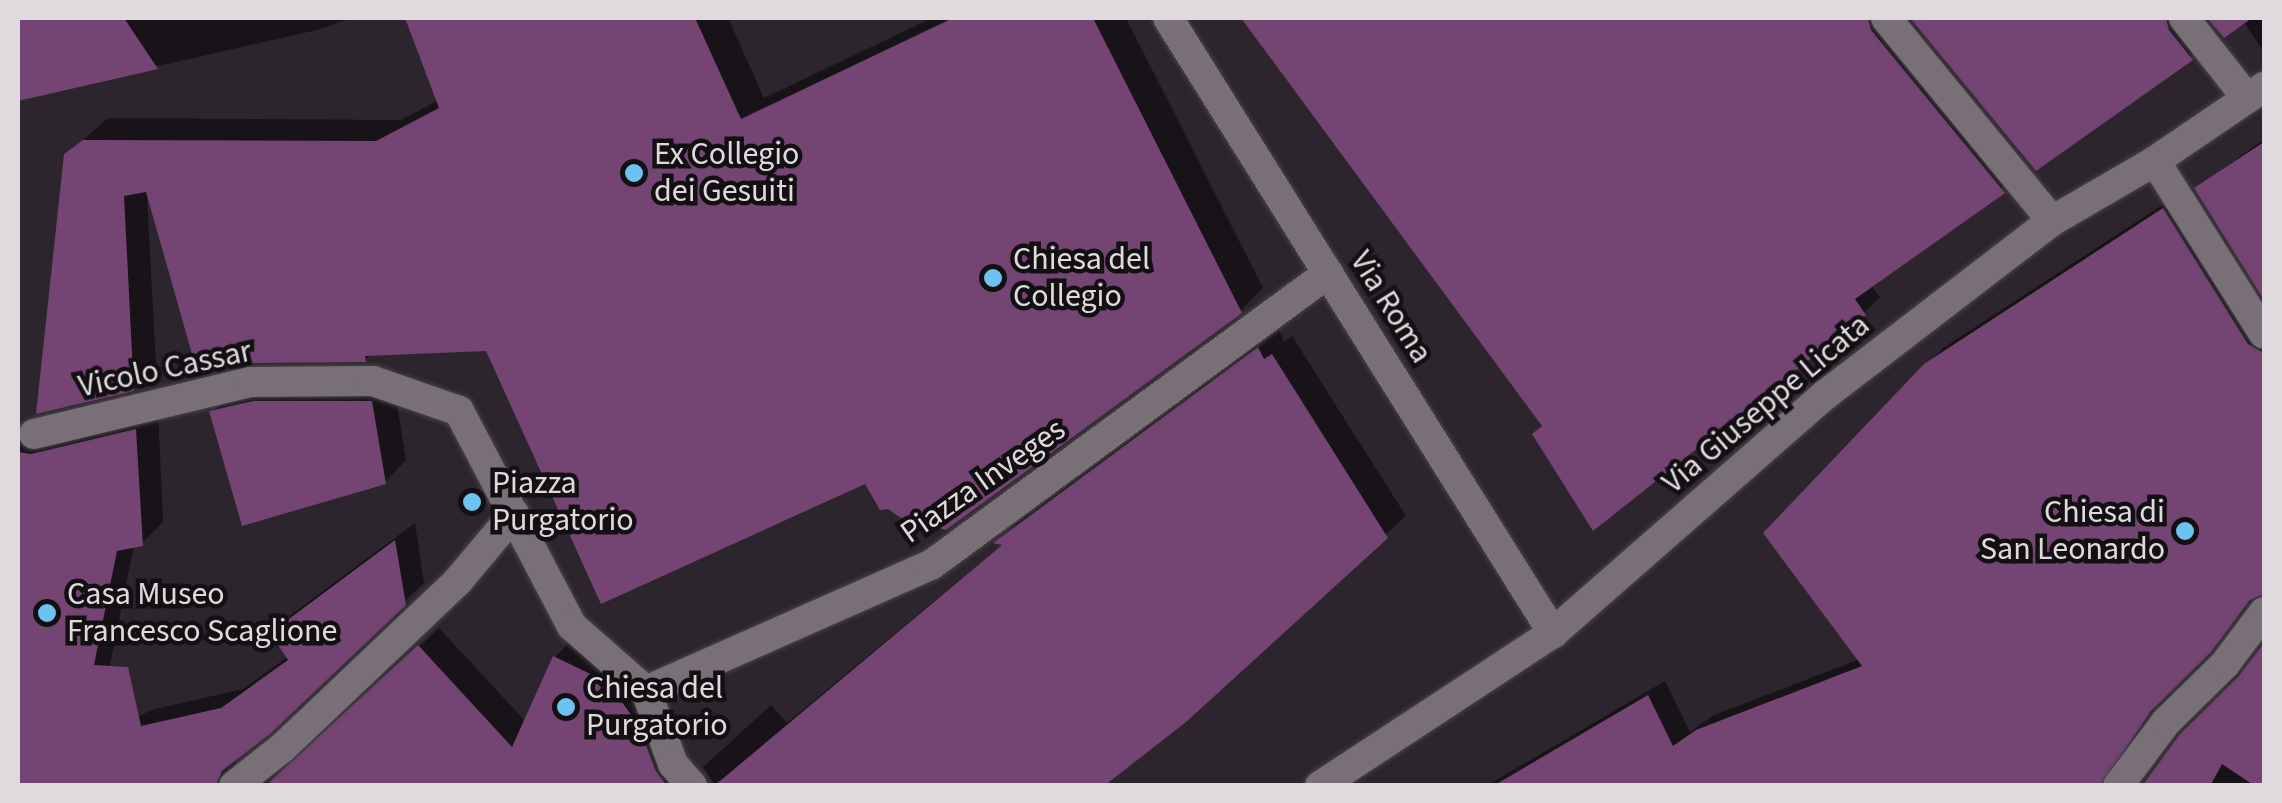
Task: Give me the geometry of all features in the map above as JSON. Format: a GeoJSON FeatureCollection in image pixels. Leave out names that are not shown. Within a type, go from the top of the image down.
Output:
{"type":"FeatureCollection","features":[{"type":"Feature","properties":{"kind":"street","name":"Via Roma"},"geometry":{"type":"LineString","coordinates":[[1168,18],[1553,633]]}},
{"type":"Feature","properties":{"kind":"street"},"geometry":{"type":"LineString","coordinates":[[1886,18],[2052,221]]}},
{"type":"Feature","properties":{"kind":"street"},"geometry":{"type":"LineString","coordinates":[[2184,18],[2256,93]]}},
{"type":"Feature","properties":{"kind":"street","name":"Via Giuseppe Licata"},"geometry":{"type":"LineString","coordinates":[[1320,786],[1553,633],[1825,395],[2052,221],[2155,161],[2256,93]]}},
{"type":"Feature","properties":{"kind":"street"},"geometry":{"type":"LineString","coordinates":[[2155,161],[2264,334]]}},
{"type":"Feature","properties":{"kind":"street","name":"Piazza Inveges"},"geometry":{"type":"LineString","coordinates":[[646,691],[930,566],[1328,272]]}},
{"type":"Feature","properties":{"kind":"street","name":"Vicolo Cassar"},"geometry":{"type":"LineString","coordinates":[[34,434],[251,382],[373,381],[459,410],[514,514]]}},
{"type":"Feature","properties":{"kind":"street"},"geometry":{"type":"LineString","coordinates":[[234,786],[282,748],[457,582],[514,514],[572,626],[646,691],[673,764],[692,786]]}},
{"type":"Feature","properties":{"kind":"street"},"geometry":{"type":"LineString","coordinates":[[2118,786],[2166,722],[2225,664],[2264,612]]}},
{"type":"Feature","properties":{"kind":"building"},"geometry":{"type":"Polygon","coordinates":[[[18,18],[124,18],[158,69],[18,101],[18,18]]]}},
{"type":"Feature","properties":{"kind":"building"},"geometry":{"type":"Polygon","coordinates":[[[405,18],[695,18],[741,119],[953,18],[1093,18],[1242,313],[946,530],[901,518],[888,509],[880,510],[865,484],[601,604],[486,351],[365,356],[366,362],[250,363],[198,375],[146,192],[124,196],[134,391],[36,414],[64,154],[83,140],[376,141],[439,108],[405,18]]]}},
{"type":"Feature","properties":{"kind":"building"},"geometry":{"type":"Polygon","coordinates":[[[1241,18],[1868,18],[1871,30],[2005,193],[1855,299],[1866,315],[1593,531],[1532,434],[1542,426],[1241,18]]]}},
{"type":"Feature","properties":{"kind":"building"},"geometry":{"type":"Polygon","coordinates":[[[1910,18],[2166,18],[2169,30],[2193,60],[2036,171],[1910,18]]]}},
{"type":"Feature","properties":{"kind":"building"},"geometry":{"type":"Polygon","coordinates":[[[2207,18],[2252,18],[2224,38],[2207,18]]]}},
{"type":"Feature","properties":{"kind":"building"},"geometry":{"type":"Polygon","coordinates":[[[2264,142],[2264,300],[2194,188],[2264,142]]]}},
{"type":"Feature","properties":{"kind":"building"},"geometry":{"type":"Polygon","coordinates":[[[2163,208],[2248,344],[2264,353],[2264,594],[2250,600],[2211,652],[2151,711],[2100,786],[1493,786],[1648,695],[1673,746],[1696,730],[1862,666],[1763,533],[1924,364],[2163,208]]]}},
{"type":"Feature","properties":{"kind":"building"},"geometry":{"type":"Polygon","coordinates":[[[1258,347],[1264,359],[1272,354],[1388,538],[1186,722],[1104,786],[714,786],[1002,545],[993,543],[1258,347]]]}},
{"type":"Feature","properties":{"kind":"building"},"geometry":{"type":"Polygon","coordinates":[[[253,401],[372,401],[386,484],[242,526],[209,411],[253,401]]]}},
{"type":"Feature","properties":{"kind":"building"},"geometry":{"type":"Polygon","coordinates":[[[136,429],[143,546],[117,551],[94,665],[128,667],[141,726],[221,708],[288,660],[270,633],[395,540],[406,605],[270,734],[222,771],[216,786],[18,786],[18,452],[31,454],[136,429]]]}},
{"type":"Feature","properties":{"kind":"building"},"geometry":{"type":"Polygon","coordinates":[[[2264,643],[2264,786],[2255,786],[2222,764],[2210,786],[2142,786],[2180,734],[2238,677],[2264,643]]]}},
{"type":"Feature","properties":{"kind":"building"},"geometry":{"type":"Polygon","coordinates":[[[418,645],[512,747],[553,656],[607,682],[638,724],[656,771],[667,786],[265,786],[418,645]]]}},
{"type":"Feature","properties":{"kind":"place","name":"Ex Collegio dei Gesuiti"},"geometry":{"type":"Point","coordinates":[634,173]}},
{"type":"Feature","properties":{"kind":"place","name":"Chiesa del Collegio"},"geometry":{"type":"Point","coordinates":[993,278]}},
{"type":"Feature","properties":{"kind":"place","name":"Piazza Purgatorio"},"geometry":{"type":"Point","coordinates":[472,502]}},
{"type":"Feature","properties":{"kind":"place","name":"Chiesa di San Leonardo"},"geometry":{"type":"Point","coordinates":[2185,531]}},
{"type":"Feature","properties":{"kind":"place","name":"Casa Museo Francesco Scaglione"},"geometry":{"type":"Point","coordinates":[47,613]}},
{"type":"Feature","properties":{"kind":"place","name":"Chiesa del Purgatorio"},"geometry":{"type":"Point","coordinates":[566,707]}}]}
